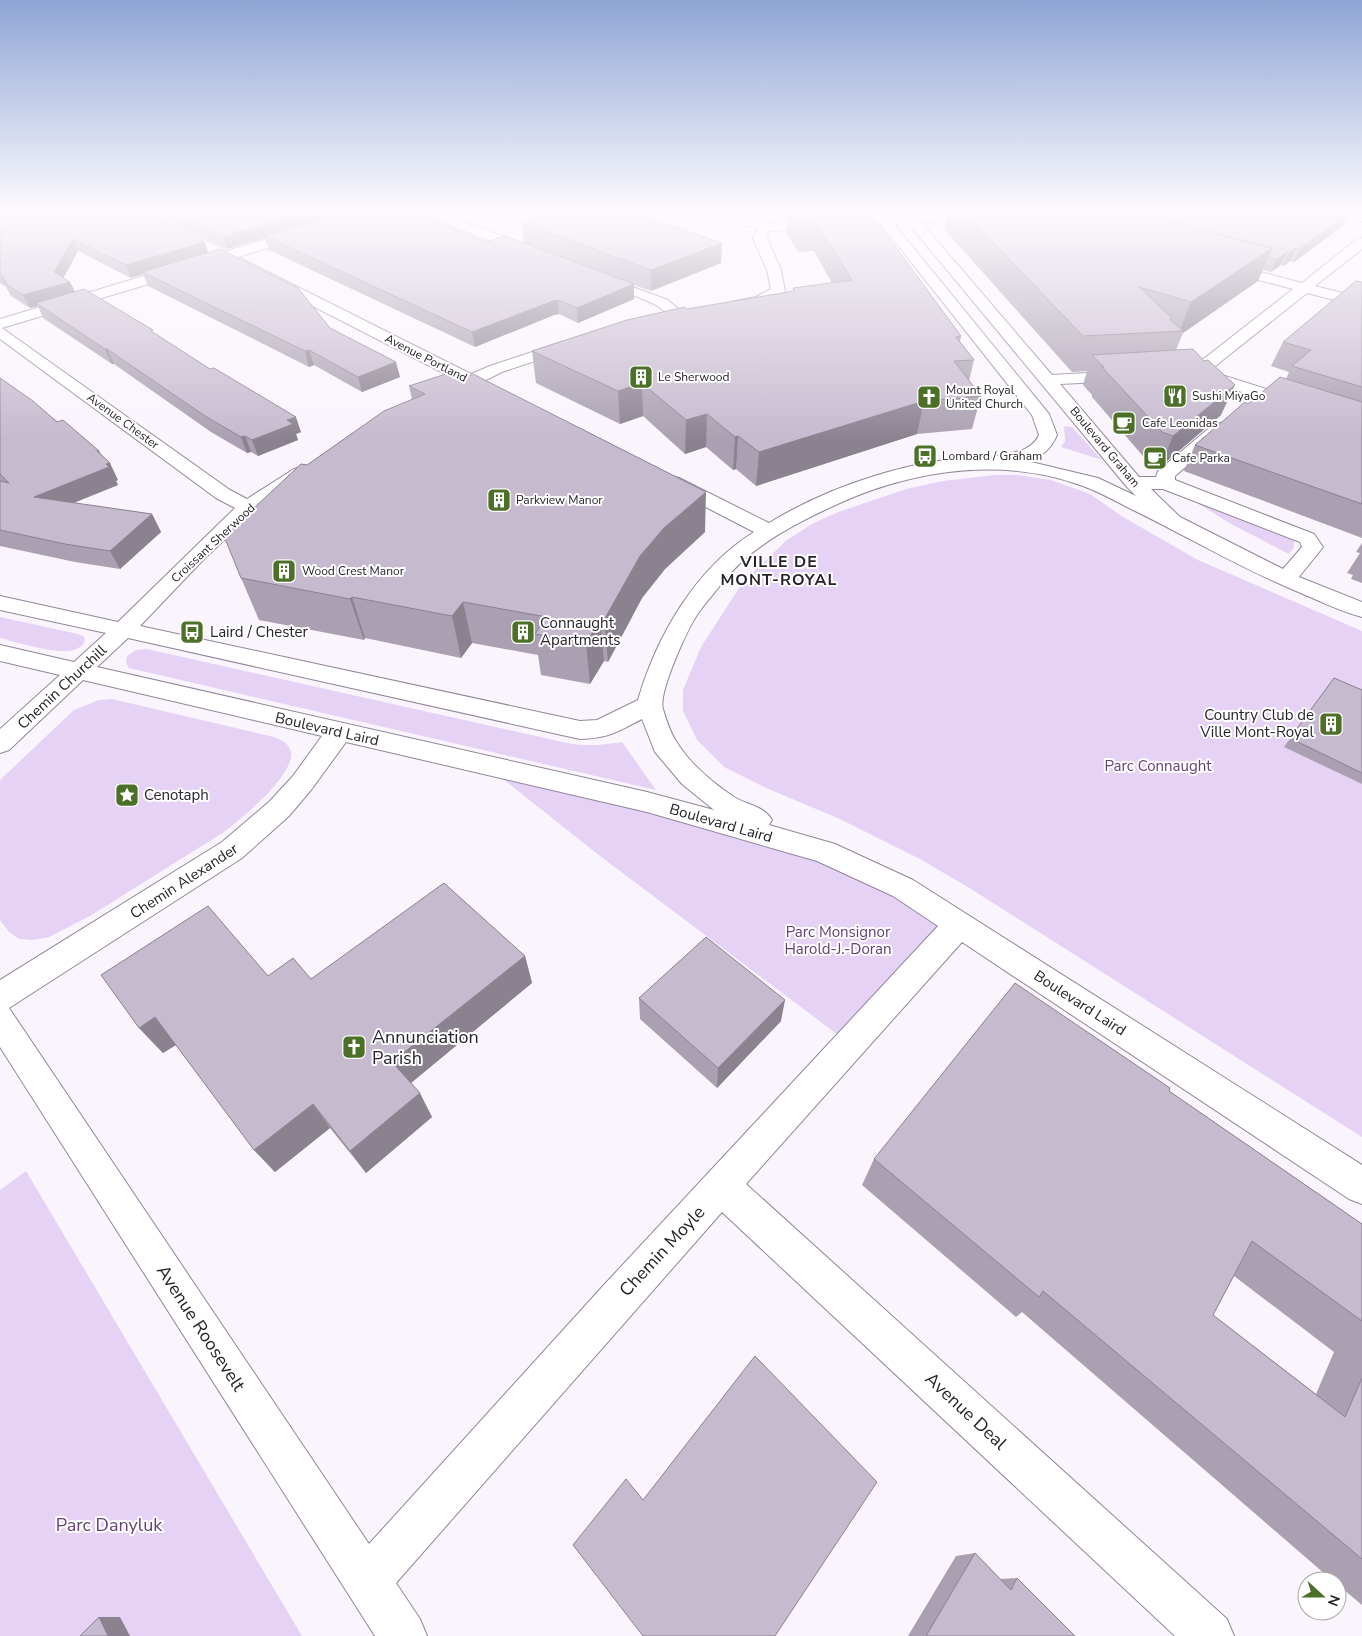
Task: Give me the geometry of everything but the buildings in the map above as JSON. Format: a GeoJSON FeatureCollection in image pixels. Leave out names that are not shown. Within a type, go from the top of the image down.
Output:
{"type":"FeatureCollection","features":[{"type":"Feature","properties":{"kind":"street"},"geometry":{"type":"LineString","coordinates":[[0,324],[122,287]]}},
{"type":"Feature","properties":{"kind":"street","name":"Avenue Portland"},"geometry":{"type":"LineString","coordinates":[[287,287],[496,394]]}},
{"type":"Feature","properties":{"kind":"street"},"geometry":{"type":"LineString","coordinates":[[622,287],[662,303],[677,315]]}},
{"type":"Feature","properties":{"kind":"street"},"geometry":{"type":"LineString","coordinates":[[721,307],[760,300],[778,291],[778,287]]}},
{"type":"Feature","properties":{"kind":"street"},"geometry":{"type":"LineString","coordinates":[[825,852],[726,804],[691,777],[664,745],[649,705],[658,672],[686,614],[720,570],[743,548],[768,531],[849,492],[900,475],[928,469],[1027,456],[1045,445],[1048,435],[1046,425],[1040,414],[939,287]]}},
{"type":"Feature","properties":{"kind":"street","name":"Boulevard Graham"},"geometry":{"type":"LineString","coordinates":[[970,287],[1134,483],[1173,521],[1224,549],[1286,579],[1362,610]]}},
{"type":"Feature","properties":{"kind":"street"},"geometry":{"type":"LineString","coordinates":[[1196,373],[1304,288],[1362,303]]}},
{"type":"Feature","properties":{"kind":"street"},"geometry":{"type":"LineString","coordinates":[[658,319],[695,312]]}},
{"type":"Feature","properties":{"kind":"street","name":"Avenue Chester"},"geometry":{"type":"LineString","coordinates":[[0,332],[223,494],[248,506]]}},
{"type":"Feature","properties":{"kind":"street"},"geometry":{"type":"LineString","coordinates":[[430,399],[528,358],[583,340]]}},
{"type":"Feature","properties":{"kind":"street"},"geometry":{"type":"LineString","coordinates":[[1163,373],[1196,373],[1255,398],[1362,425]]}},
{"type":"Feature","properties":{"kind":"street"},"geometry":{"type":"LineString","coordinates":[[1048,380],[1135,375]]}},
{"type":"Feature","properties":{"kind":"street"},"geometry":{"type":"LineString","coordinates":[[1166,484],[1165,474],[1233,417]]}},
{"type":"Feature","properties":{"kind":"street","name":"Croissant Sherwood"},"geometry":{"type":"LineString","coordinates":[[123,630],[248,506],[319,462]]}},
{"type":"Feature","properties":{"kind":"street"},"geometry":{"type":"LineString","coordinates":[[983,463],[1025,466],[1091,482],[1173,521]]}},
{"type":"Feature","properties":{"kind":"street"},"geometry":{"type":"LineString","coordinates":[[660,476],[768,531]]}},
{"type":"Feature","properties":{"kind":"street"},"geometry":{"type":"LineString","coordinates":[[1134,483],[1166,484],[1307,538],[1313,547],[1286,579]]}},
{"type":"Feature","properties":{"kind":"street"},"geometry":{"type":"LineString","coordinates":[[0,603],[580,730],[601,729],[649,705]]}},
{"type":"Feature","properties":{"kind":"street","name":"Chemin Churchill"},"geometry":{"type":"LineString","coordinates":[[0,744],[123,630]]}},
{"type":"Feature","properties":{"kind":"street","name":"Boulevard Laird"},"geometry":{"type":"LineString","coordinates":[[0,653],[647,802],[825,852],[903,888],[1362,1186]]}},
{"type":"Feature","properties":{"kind":"street","name":"Chemin Alexander"},"geometry":{"type":"LineString","coordinates":[[0,997],[232,850],[279,809],[302,783],[339,732]]}},
{"type":"Feature","properties":{"kind":"street","name":"Chemin Moyle"},"geometry":{"type":"LineString","coordinates":[[367,1581],[617,1300],[722,1187],[959,924]]}},
{"type":"Feature","properties":{"kind":"street","name":"Avenue Roosevelt"},"geometry":{"type":"LineString","coordinates":[[0,1019],[404,1636]]}},
{"type":"Feature","properties":{"kind":"street","name":"Avenue Deal"},"geometry":{"type":"LineString","coordinates":[[722,1187],[1210,1636]]}},
{"type":"Feature","properties":{"kind":"green space"},"geometry":{"type":"Polygon","coordinates":[[[1064,426],[1072,427],[1102,460],[1061,447],[1065,441],[1064,426]]]}},
{"type":"Feature","properties":{"kind":"green space","name":"Parc Connaught"},"geometry":{"type":"Polygon","coordinates":[[[995,475],[1017,475],[1051,480],[1090,494],[1123,517],[1198,560],[1362,631],[1362,1137],[971,889],[920,859],[840,819],[766,788],[724,767],[697,740],[683,711],[683,690],[701,647],[743,582],[787,540],[812,524],[836,513],[906,489],[943,481],[995,475]]]}},
{"type":"Feature","properties":{"kind":"green space"},"geometry":{"type":"Polygon","coordinates":[[[1194,501],[1291,538],[1294,541],[1294,547],[1289,554],[1231,524],[1194,501]]]}},
{"type":"Feature","properties":{"kind":"green space"},"geometry":{"type":"Polygon","coordinates":[[[0,617],[78,634],[83,636],[85,640],[80,647],[72,650],[47,650],[33,647],[0,638],[0,617]]]}},
{"type":"Feature","properties":{"kind":"green space"},"geometry":{"type":"Polygon","coordinates":[[[147,649],[567,743],[594,745],[622,742],[656,790],[129,668],[126,662],[127,656],[136,650],[147,649]]]}},
{"type":"Feature","properties":{"kind":"green space"},"geometry":{"type":"Polygon","coordinates":[[[112,699],[274,737],[288,746],[291,752],[290,762],[285,772],[265,796],[224,832],[90,916],[49,937],[33,940],[19,939],[9,932],[0,920],[0,780],[74,710],[99,700],[112,699]]]}},
{"type":"Feature","properties":{"kind":"green space","name":"Parc Monsignor Harold-J.-Doran"},"geometry":{"type":"Polygon","coordinates":[[[484,764],[825,852],[959,924],[850,1044],[600,856],[484,764]]]}},
{"type":"Feature","properties":{"kind":"green space","name":"Parc Danyluk"},"geometry":{"type":"Polygon","coordinates":[[[26,1171],[302,1636],[0,1636],[0,1190],[26,1171]]]}},
{"type":"Feature","properties":{"kind":"place","name":"Le Sherwood"},"geometry":{"type":"Point","coordinates":[641,377]}},
{"type":"Feature","properties":{"kind":"place","name":"Sushi MiyaGo"},"geometry":{"type":"Point","coordinates":[1175,396]}},
{"type":"Feature","properties":{"kind":"place","name":"Mount Royal United Church"},"geometry":{"type":"Point","coordinates":[929,397]}},
{"type":"Feature","properties":{"kind":"place","name":"Cafe Leonidas"},"geometry":{"type":"Point","coordinates":[1124,423]}},
{"type":"Feature","properties":{"kind":"place","name":"Lombard / Graham"},"geometry":{"type":"Point","coordinates":[925,456]}},
{"type":"Feature","properties":{"kind":"place","name":"Cafe Parka"},"geometry":{"type":"Point","coordinates":[1155,458]}},
{"type":"Feature","properties":{"kind":"place","name":"Parkview Manor"},"geometry":{"type":"Point","coordinates":[499,500]}},
{"type":"Feature","properties":{"kind":"place","name":"Wood Crest Manor"},"geometry":{"type":"Point","coordinates":[284,571]}},
{"type":"Feature","properties":{"kind":"place","name":"Laird / Chester"},"geometry":{"type":"Point","coordinates":[192,632]}},
{"type":"Feature","properties":{"kind":"place","name":"Connaught Apartments"},"geometry":{"type":"Point","coordinates":[523,632]}},
{"type":"Feature","properties":{"kind":"place","name":"Country Club de Ville Mont-Royal"},"geometry":{"type":"Point","coordinates":[1331,724]}},
{"type":"Feature","properties":{"kind":"place","name":"Cenotaph"},"geometry":{"type":"Point","coordinates":[127,795]}},
{"type":"Feature","properties":{"kind":"place","name":"Annunciation Parish"},"geometry":{"type":"Point","coordinates":[354,1047]}},
{"type":"Feature","properties":{"kind":"district","name":"VILLE DE MONT-ROYAL"},"geometry":{"type":"Point","coordinates":[779,570]}}]}
